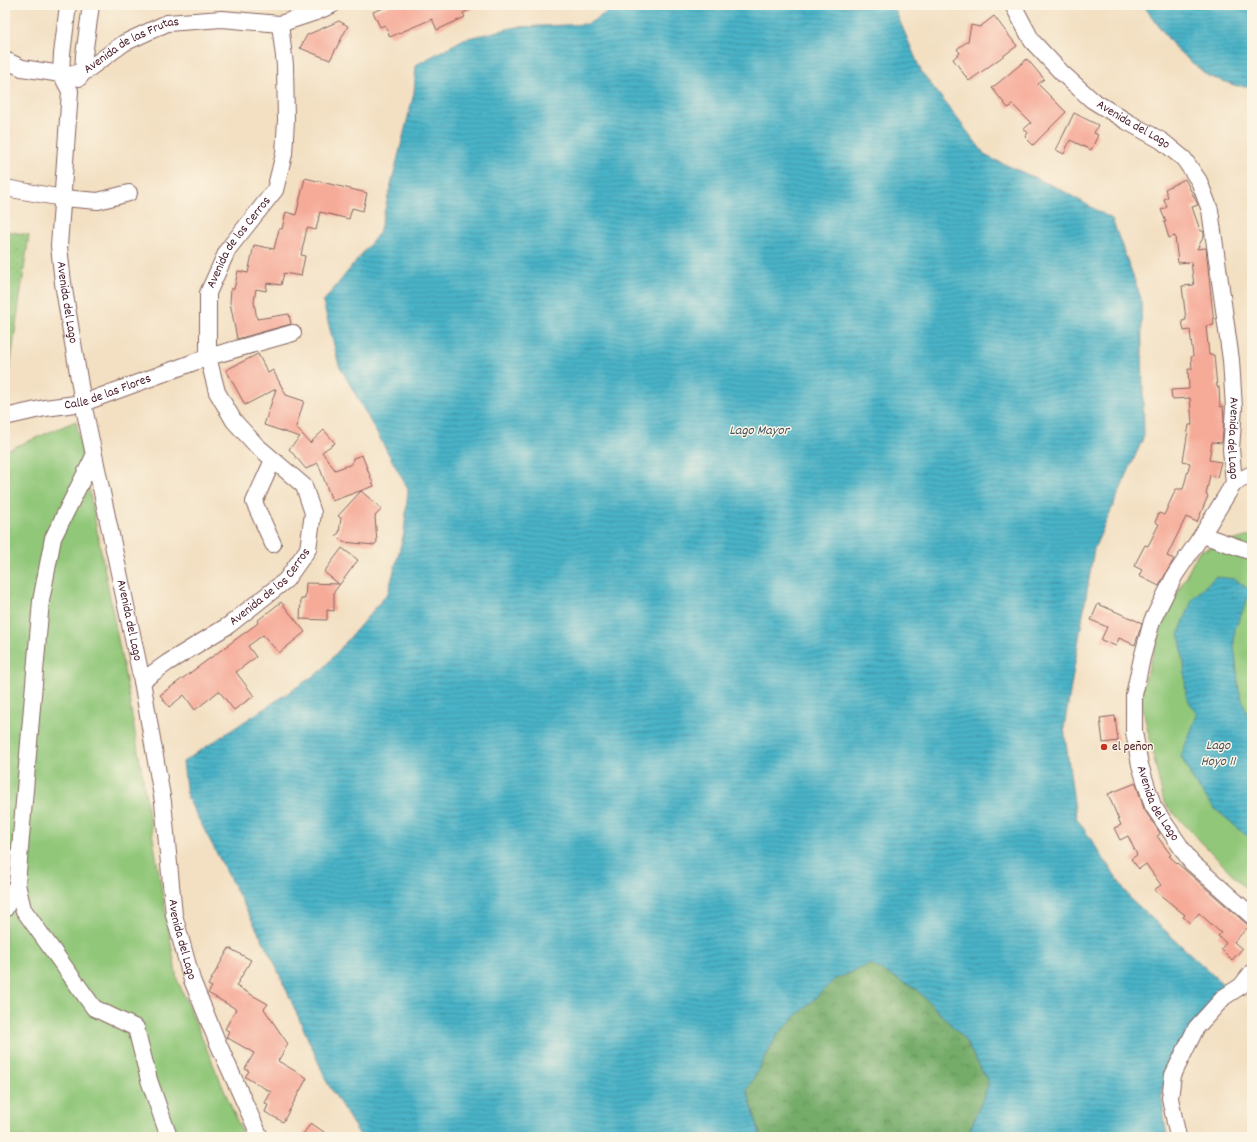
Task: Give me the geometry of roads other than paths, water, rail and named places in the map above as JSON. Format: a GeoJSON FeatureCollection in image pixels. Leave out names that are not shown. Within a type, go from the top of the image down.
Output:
{"type":"FeatureCollection","features":[{"type":"Feature","properties":{"kind":"street","name":"Avenida de las Frutas"},"geometry":{"type":"LineString","coordinates":[[5,60],[22,68],[61,74],[83,73],[124,43],[167,23],[222,19],[280,24],[332,5]]}},
{"type":"Feature","properties":{"kind":"street","name":"Avenida del Lago"},"geometry":{"type":"LineString","coordinates":[[1013,5],[1032,41],[1062,73],[1092,100],[1126,121],[1162,140],[1184,159],[1199,181],[1210,210],[1231,360],[1234,408],[1231,448],[1234,483],[1175,575],[1152,622],[1134,695],[1134,732],[1140,765],[1153,806],[1191,862],[1252,916]]}},
{"type":"Feature","properties":{"kind":"street"},"geometry":{"type":"LineString","coordinates":[[68,6],[91,8],[84,55],[83,73],[70,91],[61,74],[68,6]]}},
{"type":"Feature","properties":{"kind":"street","name":"Avenida de los Cerros"},"geometry":{"type":"LineString","coordinates":[[142,681],[167,663],[229,625],[286,580],[308,549],[313,513],[304,486],[256,445],[234,421],[217,392],[208,357],[208,294],[228,249],[274,190],[284,154],[286,112],[285,65],[280,24]]}},
{"type":"Feature","properties":{"kind":"street","name":"Avenida del Lago"},"geometry":{"type":"LineString","coordinates":[[70,91],[59,246],[63,283],[83,403],[142,681],[163,802],[174,915],[192,980],[217,1041],[260,1137]]}},
{"type":"Feature","properties":{"kind":"street"},"geometry":{"type":"LineString","coordinates":[[5,188],[63,198],[98,201],[129,193]]}},
{"type":"Feature","properties":{"kind":"street","name":"Calle de las Flores"},"geometry":{"type":"LineString","coordinates":[[5,417],[45,408],[83,403],[208,357],[293,332]]}},
{"type":"Feature","properties":{"kind":"street"},"geometry":{"type":"LineString","coordinates":[[94,456],[53,538],[41,601],[17,884],[23,909],[94,1008],[136,1028],[149,1080],[169,1137]]}},
{"type":"Feature","properties":{"kind":"street"},"geometry":{"type":"LineString","coordinates":[[273,460],[254,502],[273,544]]}},
{"type":"Feature","properties":{"kind":"street"},"geometry":{"type":"LineString","coordinates":[[1234,483],[1252,474]]}},
{"type":"Feature","properties":{"kind":"street"},"geometry":{"type":"LineString","coordinates":[[1202,535],[1252,552]]}},
{"type":"Feature","properties":{"kind":"street"},"geometry":{"type":"LineString","coordinates":[[5,909],[17,884]]}},
{"type":"Feature","properties":{"kind":"street"},"geometry":{"type":"LineString","coordinates":[[1178,1137],[1170,1098],[1173,1075],[1196,1028],[1224,997],[1241,986],[1252,972]]}},
{"type":"Feature","properties":{"kind":"water","name":"Lago Mayor"},"geometry":{"type":"Polygon","coordinates":[[[618,5],[893,5],[921,71],[986,156],[1060,189],[1112,219],[1141,298],[1144,436],[1094,549],[1064,728],[1076,817],[1130,898],[1227,988],[1186,1035],[1161,1092],[1167,1137],[967,1137],[989,1083],[963,1037],[916,989],[870,964],[834,980],[778,1034],[747,1090],[761,1137],[361,1137],[328,1084],[274,962],[187,797],[183,762],[321,671],[388,593],[404,533],[408,489],[339,365],[323,302],[379,233],[414,93],[416,65],[464,39],[516,27],[588,24],[618,5]]]}},
{"type":"Feature","properties":{"kind":"water"},"geometry":{"type":"Polygon","coordinates":[[[1143,5],[1252,5],[1252,86],[1237,86],[1208,76],[1176,49],[1143,5]]]}},
{"type":"Feature","properties":{"kind":"water","name":"Lago Hoyo 11"},"geometry":{"type":"Polygon","coordinates":[[[1215,577],[1235,579],[1251,591],[1235,629],[1234,643],[1239,690],[1252,727],[1252,840],[1214,808],[1194,782],[1181,756],[1197,715],[1186,696],[1184,664],[1179,633],[1193,598],[1215,577]]]}},
{"type":"Feature","properties":{"kind":"place","name":"el peñon"},"geometry":{"type":"Point","coordinates":[1104,747]}}]}
